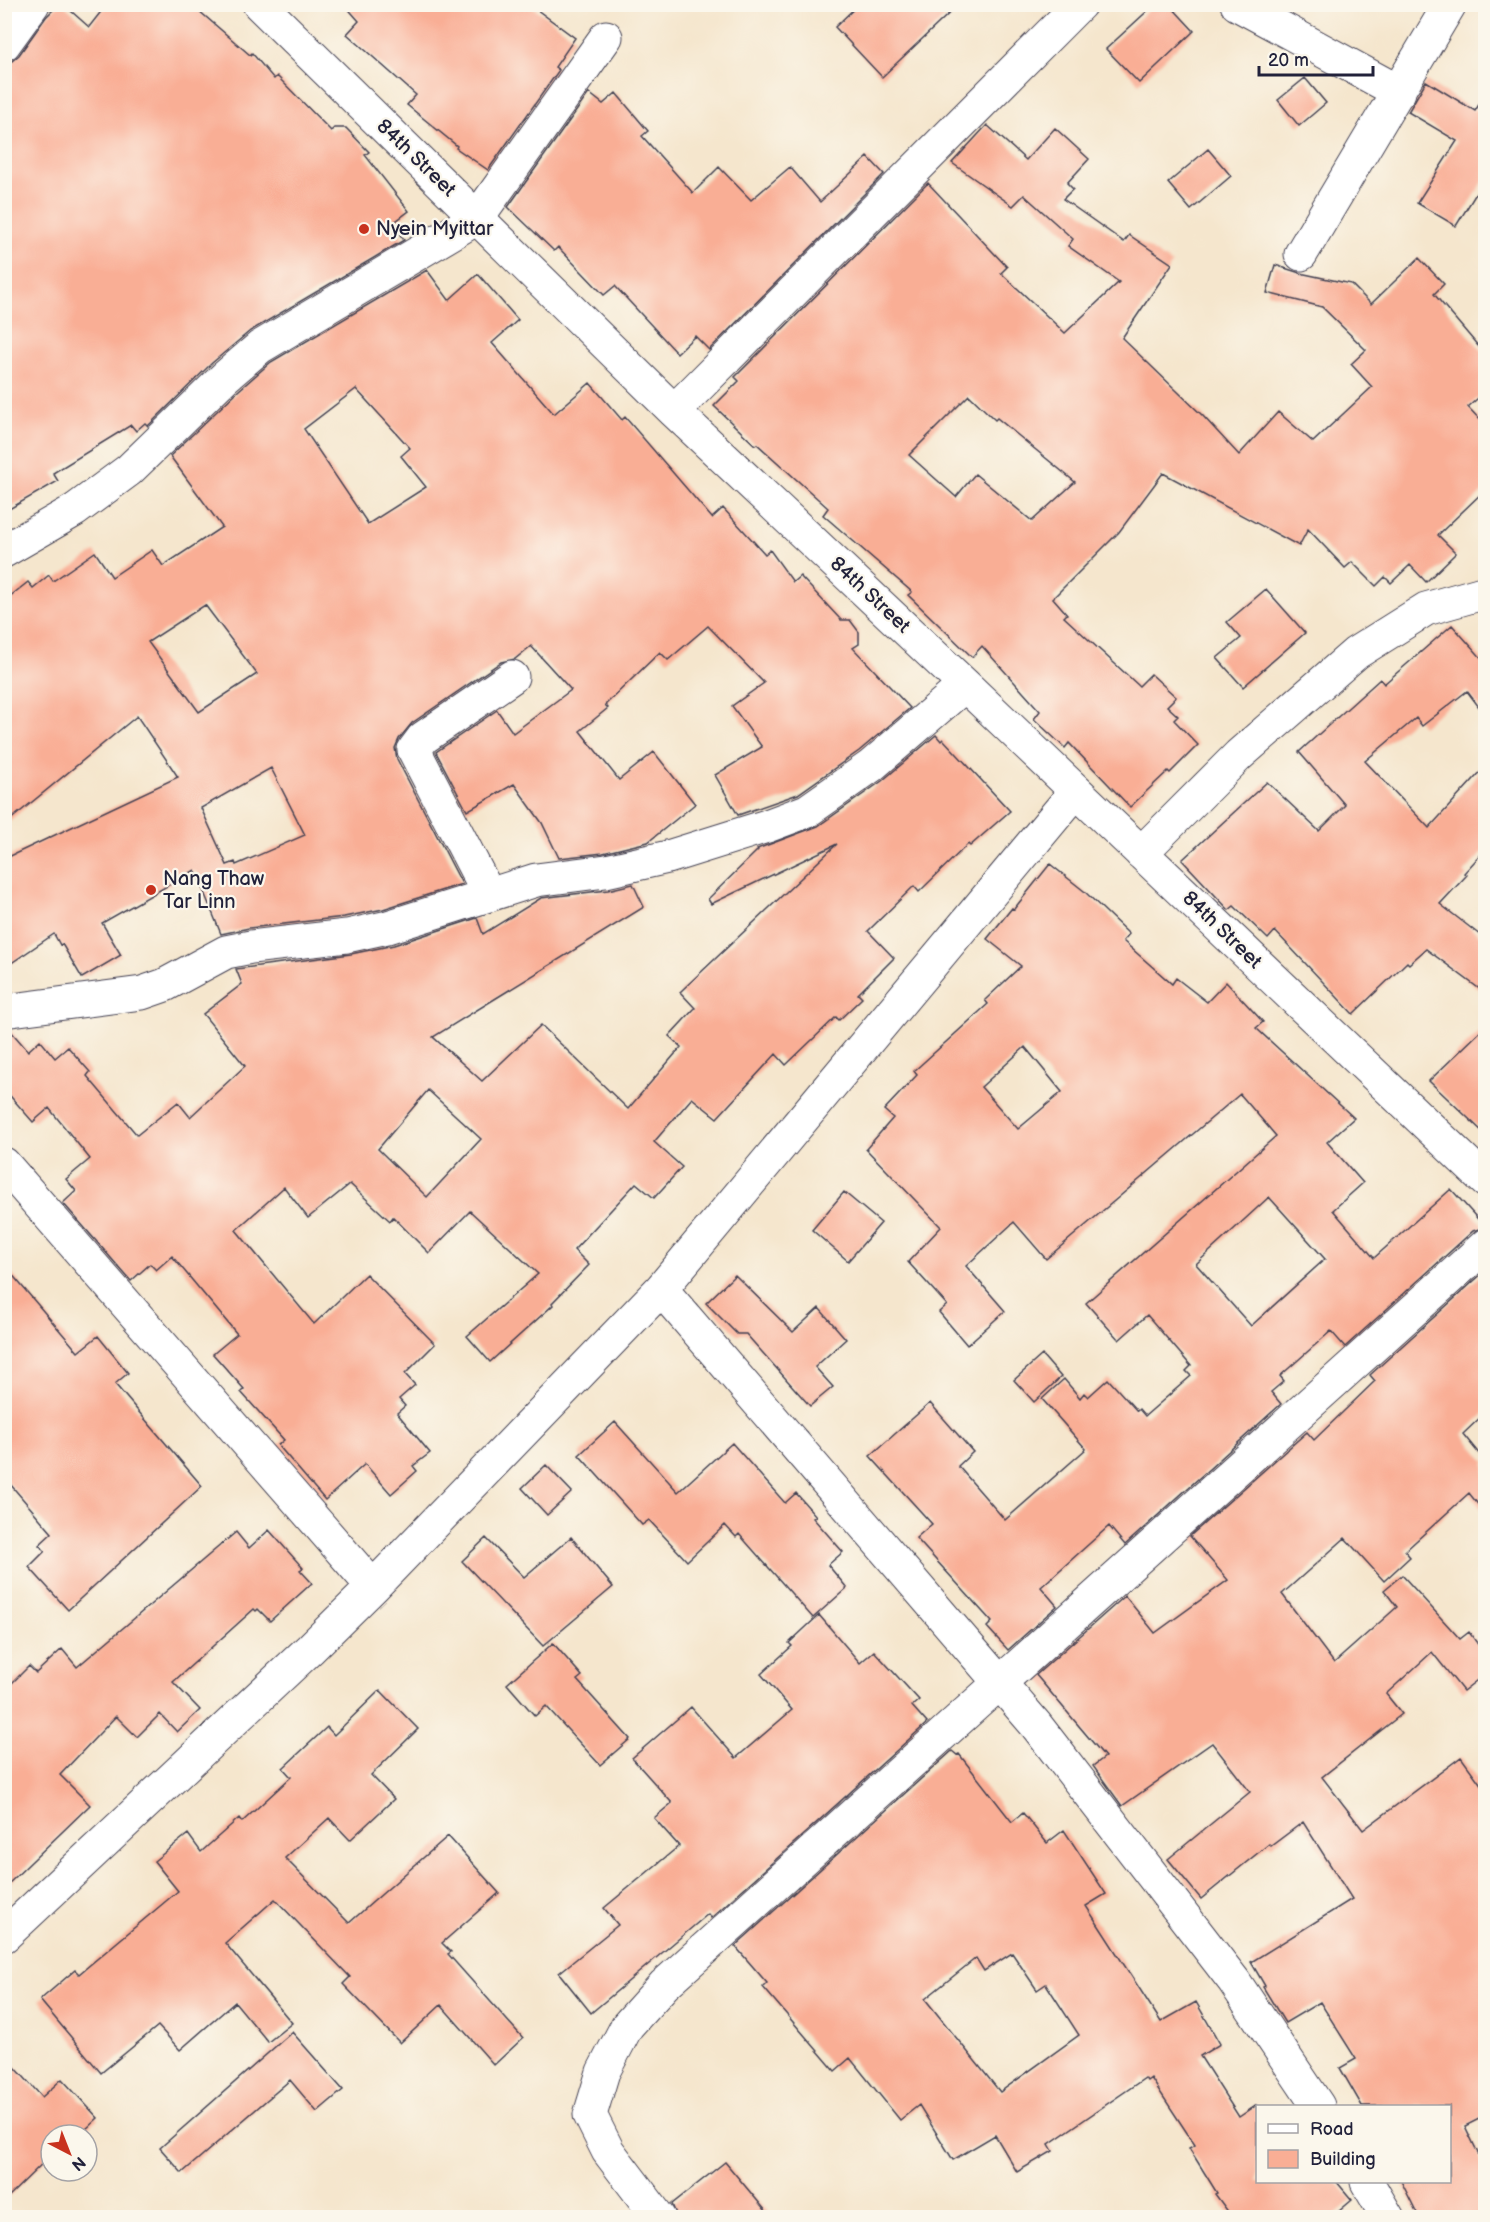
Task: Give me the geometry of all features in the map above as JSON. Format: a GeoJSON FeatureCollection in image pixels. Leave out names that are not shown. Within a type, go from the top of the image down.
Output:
{"type":"FeatureCollection","features":[{"type":"Feature","properties":{"kind":"street"},"geometry":{"type":"LineString","coordinates":[[4,44],[33,4]]}},
{"type":"Feature","properties":{"kind":"street","name":"84th Street"},"geometry":{"type":"LineString","coordinates":[[260,4],[674,411],[1485,1181]]}},
{"type":"Feature","properties":{"kind":"street"},"geometry":{"type":"LineString","coordinates":[[674,411],[1080,4]]}},
{"type":"Feature","properties":{"kind":"street"},"geometry":{"type":"LineString","coordinates":[[1237,4],[1399,92]]}},
{"type":"Feature","properties":{"kind":"street"},"geometry":{"type":"LineString","coordinates":[[1301,254],[1450,4]]}},
{"type":"Feature","properties":{"kind":"street"},"geometry":{"type":"LineString","coordinates":[[4,551],[75,510],[129,470],[225,377],[260,348],[477,218],[606,37]]}},
{"type":"Feature","properties":{"kind":"street"},"geometry":{"type":"LineString","coordinates":[[1142,853],[1239,755],[1356,653],[1426,609],[1485,592]]}},
{"type":"Feature","properties":{"kind":"street"},"geometry":{"type":"LineString","coordinates":[[489,895],[414,750],[423,738],[512,677]]}},
{"type":"Feature","properties":{"kind":"street"},"geometry":{"type":"LineString","coordinates":[[4,1011],[142,993],[165,985],[226,952],[347,936],[388,927],[536,880],[606,870],[668,857],[767,826],[807,811],[871,766],[965,685]]}},
{"type":"Feature","properties":{"kind":"street"},"geometry":{"type":"LineString","coordinates":[[4,1936],[373,1587],[661,1289],[1076,791]]}},
{"type":"Feature","properties":{"kind":"street"},"geometry":{"type":"LineString","coordinates":[[4,1164],[373,1587]]}},
{"type":"Feature","properties":{"kind":"street"},"geometry":{"type":"LineString","coordinates":[[659,2217],[608,2151],[590,2115],[603,2072],[627,2026],[664,1985],[1485,1245]]}},
{"type":"Feature","properties":{"kind":"street"},"geometry":{"type":"LineString","coordinates":[[661,1289],[1036,1725],[1234,1982],[1317,2105]]}},
{"type":"Feature","properties":{"kind":"street"},"geometry":{"type":"LineString","coordinates":[[1368,2183],[1388,2217]]}},
{"type":"Feature","properties":{"kind":"building"},"geometry":{"type":"Polygon","coordinates":[[[59,4],[63,4],[89,27],[107,4],[191,4],[250,55],[252,53],[274,79],[277,76],[331,131],[334,128],[346,128],[369,152],[365,155],[409,211],[392,224],[404,240],[250,331],[212,363],[148,426],[145,423],[136,431],[131,425],[53,473],[58,481],[4,512],[4,62],[12,61],[19,55],[46,17],[59,4]]]}},
{"type":"Feature","properties":{"kind":"building"},"geometry":{"type":"Polygon","coordinates":[[[344,4],[529,4],[575,38],[555,67],[559,70],[488,170],[456,148],[457,146],[407,105],[416,95],[347,34],[359,21],[344,4]]]}},
{"type":"Feature","properties":{"kind":"building"},"geometry":{"type":"Polygon","coordinates":[[[859,4],[959,4],[882,77],[835,27],[859,4]]]}},
{"type":"Feature","properties":{"kind":"building"},"geometry":{"type":"Polygon","coordinates":[[[1155,4],[1169,4],[1194,31],[1139,83],[1106,49],[1155,4]]]}},
{"type":"Feature","properties":{"kind":"building"},"geometry":{"type":"Polygon","coordinates":[[[1305,78],[1326,103],[1299,126],[1278,100],[1305,78]]]}},
{"type":"Feature","properties":{"kind":"building"},"geometry":{"type":"Polygon","coordinates":[[[1426,81],[1475,111],[1485,95],[1485,179],[1456,226],[1417,203],[1457,141],[1408,112],[1426,81]]]}},
{"type":"Feature","properties":{"kind":"building"},"geometry":{"type":"Polygon","coordinates":[[[589,93],[603,104],[616,93],[648,131],[642,136],[693,193],[719,167],[751,200],[790,167],[820,202],[868,157],[884,174],[709,350],[695,336],[677,353],[615,286],[604,295],[558,247],[554,251],[508,207],[589,93]]]}},
{"type":"Feature","properties":{"kind":"building"},"geometry":{"type":"Polygon","coordinates":[[[987,125],[1026,160],[1055,128],[1089,159],[1067,183],[1073,189],[1063,199],[1124,242],[1129,235],[1172,264],[1122,338],[1203,416],[1239,455],[1278,412],[1313,442],[1372,387],[1351,364],[1366,350],[1322,307],[1267,293],[1275,265],[1351,284],[1371,304],[1419,258],[1444,284],[1434,294],[1485,354],[1485,392],[1468,407],[1485,425],[1485,490],[1438,535],[1456,553],[1426,582],[1410,565],[1391,583],[1385,577],[1376,586],[1352,562],[1345,568],[1308,529],[1299,546],[1163,473],[1119,532],[1053,598],[1067,614],[1064,617],[1139,686],[1151,674],[1176,697],[1167,706],[1178,716],[1174,720],[1198,745],[1170,773],[1168,771],[1130,807],[1069,743],[1065,748],[1034,719],[1040,711],[982,646],[972,657],[908,595],[912,592],[823,515],[828,508],[714,406],[739,381],[735,377],[928,183],[1007,267],[1001,273],[1065,333],[1119,282],[1068,246],[1073,239],[1024,195],[1013,206],[952,163],[987,125]],[[969,395],[909,455],[956,497],[975,474],[1032,521],[1075,482],[997,418],[995,420],[969,395]]]}},
{"type":"Feature","properties":{"kind":"building"},"geometry":{"type":"Polygon","coordinates":[[[1208,149],[1231,176],[1191,210],[1168,183],[1208,149]]]}},
{"type":"Feature","properties":{"kind":"building"},"geometry":{"type":"Polygon","coordinates":[[[427,270],[449,300],[478,274],[518,320],[492,343],[554,414],[590,383],[622,420],[625,417],[712,518],[723,508],[765,554],[770,550],[793,582],[800,576],[841,620],[850,620],[859,632],[859,644],[853,648],[910,708],[859,751],[798,794],[738,815],[715,775],[762,747],[732,706],[764,683],[708,626],[668,660],[660,652],[605,705],[608,708],[580,731],[619,780],[654,752],[695,804],[648,842],[603,853],[559,858],[542,823],[514,784],[467,811],[436,752],[497,710],[513,733],[571,690],[531,646],[515,659],[501,662],[412,723],[395,748],[397,759],[462,884],[383,909],[344,917],[249,928],[221,934],[195,870],[102,923],[121,955],[82,978],[54,934],[4,968],[4,859],[178,777],[137,716],[4,825],[4,601],[28,582],[33,588],[49,575],[53,581],[95,552],[112,577],[152,550],[163,566],[222,527],[170,456],[271,362],[427,270]],[[356,389],[304,429],[368,524],[426,487],[401,456],[410,448],[356,389]],[[205,605],[148,642],[199,712],[257,674],[205,605]],[[271,768],[201,808],[227,865],[235,862],[236,865],[305,835],[271,768]]]}},
{"type":"Feature","properties":{"kind":"building"},"geometry":{"type":"Polygon","coordinates":[[[1266,589],[1305,633],[1243,687],[1217,658],[1241,638],[1227,622],[1266,589]]]}},
{"type":"Feature","properties":{"kind":"building"},"geometry":{"type":"Polygon","coordinates":[[[1452,625],[1485,662],[1485,715],[1467,691],[1422,726],[1416,718],[1365,761],[1429,828],[1485,767],[1485,850],[1464,873],[1467,875],[1440,904],[1485,939],[1485,993],[1426,949],[1409,964],[1407,962],[1353,1014],[1275,931],[1268,939],[1234,906],[1229,910],[1182,860],[1267,782],[1319,831],[1345,805],[1299,752],[1380,679],[1384,684],[1452,625]]]}},
{"type":"Feature","properties":{"kind":"building"},"geometry":{"type":"Polygon","coordinates":[[[936,735],[941,741],[943,739],[1010,811],[970,846],[968,844],[919,892],[914,886],[868,931],[894,958],[858,994],[862,998],[839,1020],[836,1017],[786,1065],[776,1054],[717,1118],[692,1098],[654,1142],[682,1167],[654,1198],[636,1183],[574,1250],[589,1265],[552,1303],[553,1305],[490,1362],[467,1336],[538,1274],[470,1211],[429,1253],[393,1217],[390,1221],[350,1184],[308,1218],[284,1187],[236,1230],[314,1324],[366,1274],[435,1344],[405,1374],[415,1385],[399,1399],[405,1406],[397,1413],[430,1453],[413,1466],[417,1471],[391,1494],[365,1464],[325,1500],[278,1445],[284,1440],[241,1392],[244,1389],[213,1354],[237,1334],[172,1256],[156,1270],[150,1264],[131,1281],[63,1203],[76,1191],[66,1179],[90,1159],[49,1108],[33,1122],[4,1089],[4,1029],[9,1029],[28,1051],[40,1040],[55,1058],[68,1047],[90,1072],[87,1076],[137,1135],[178,1102],[190,1117],[245,1066],[203,1014],[242,984],[236,969],[351,954],[394,945],[477,918],[483,934],[541,898],[608,890],[633,884],[644,907],[433,1037],[482,1081],[541,1025],[628,1109],[681,1047],[669,1036],[695,1008],[680,992],[837,844],[711,904],[708,899],[757,849],[818,826],[882,781],[936,735]],[[428,1090],[378,1149],[427,1197],[481,1139],[428,1090]]]}},
{"type":"Feature","properties":{"kind":"building"},"geometry":{"type":"Polygon","coordinates":[[[1050,864],[1084,891],[1129,934],[1123,941],[1172,984],[1176,978],[1207,1002],[1226,982],[1263,1022],[1256,1028],[1354,1118],[1327,1142],[1363,1183],[1333,1210],[1374,1258],[1451,1189],[1485,1227],[1473,1231],[1345,1347],[1331,1331],[1280,1376],[1284,1381],[1271,1392],[1281,1404],[1125,1545],[1109,1526],[1041,1587],[1057,1606],[1008,1650],[987,1627],[992,1622],[916,1538],[932,1524],[870,1456],[930,1403],[973,1452],[958,1466],[1005,1520],[1086,1449],[1042,1399],[1064,1379],[1080,1398],[1084,1393],[1088,1397],[1108,1379],[1137,1411],[1139,1409],[1145,1416],[1191,1376],[1186,1371],[1191,1366],[1147,1315],[1119,1340],[1086,1303],[1276,1136],[1240,1094],[1046,1259],[1014,1222],[966,1266],[1005,1311],[967,1345],[939,1312],[947,1305],[908,1262],[941,1227],[866,1149],[893,1118],[884,1110],[917,1075],[914,1071],[988,1004],[985,1000],[1021,966],[987,939],[1012,908],[1014,909],[1050,864]],[[1025,1047],[981,1087],[1018,1129],[1062,1092],[1025,1047]],[[1269,1197],[1196,1264],[1251,1326],[1325,1259],[1269,1197]]]}},
{"type":"Feature","properties":{"kind":"building"},"geometry":{"type":"Polygon","coordinates":[[[1485,1027],[1485,1134],[1429,1081],[1485,1027]]]}},
{"type":"Feature","properties":{"kind":"building"},"geometry":{"type":"Polygon","coordinates":[[[844,1192],[881,1223],[848,1261],[812,1230],[844,1192]]]}},
{"type":"Feature","properties":{"kind":"building"},"geometry":{"type":"Polygon","coordinates":[[[4,1265],[78,1352],[98,1336],[128,1373],[115,1384],[202,1486],[68,1610],[29,1567],[45,1551],[39,1545],[52,1533],[4,1477],[4,1265]]]}},
{"type":"Feature","properties":{"kind":"building"},"geometry":{"type":"Polygon","coordinates":[[[1485,1271],[1485,1413],[1463,1434],[1485,1461],[1485,1513],[1469,1493],[1405,1551],[1410,1557],[1384,1581],[1345,1538],[1282,1594],[1334,1663],[1397,1607],[1384,1590],[1402,1575],[1460,1639],[1469,1632],[1485,1654],[1485,1674],[1463,1691],[1432,1652],[1386,1694],[1402,1714],[1322,1777],[1363,1830],[1461,1757],[1485,1790],[1485,2116],[1465,2126],[1485,2168],[1485,2217],[1419,2217],[1402,2183],[1451,2183],[1451,2105],[1361,2105],[1340,2068],[1356,2059],[1320,2002],[1285,2023],[1251,1962],[1352,1899],[1303,1822],[1271,1846],[1269,1844],[1201,1899],[1168,1859],[1250,1792],[1212,1743],[1122,1806],[1093,1766],[1105,1757],[1036,1675],[1125,1596],[1155,1633],[1228,1580],[1190,1536],[1307,1432],[1314,1440],[1375,1381],[1370,1375],[1485,1271]]]}},
{"type":"Feature","properties":{"kind":"building"},"geometry":{"type":"Polygon","coordinates":[[[735,1275],[793,1332],[819,1308],[846,1339],[815,1367],[833,1387],[810,1406],[746,1334],[737,1334],[706,1303],[735,1275]]]}},
{"type":"Feature","properties":{"kind":"building"},"geometry":{"type":"Polygon","coordinates":[[[1042,1355],[1061,1377],[1034,1402],[1014,1380],[1042,1355]]]}},
{"type":"Feature","properties":{"kind":"building"},"geometry":{"type":"Polygon","coordinates":[[[615,1422],[678,1492],[732,1443],[785,1503],[796,1493],[816,1516],[813,1518],[843,1552],[828,1565],[847,1588],[813,1618],[739,1534],[736,1537],[725,1525],[687,1561],[649,1520],[642,1525],[579,1455],[615,1422]]]}},
{"type":"Feature","properties":{"kind":"building"},"geometry":{"type":"Polygon","coordinates":[[[546,1465],[572,1492],[547,1515],[522,1488],[546,1465]]]}},
{"type":"Feature","properties":{"kind":"building"},"geometry":{"type":"Polygon","coordinates":[[[269,1530],[303,1568],[300,1570],[312,1583],[270,1621],[258,1609],[256,1611],[254,1609],[173,1682],[200,1710],[177,1732],[160,1714],[137,1737],[116,1716],[60,1775],[90,1805],[4,1888],[4,1691],[29,1666],[36,1673],[62,1649],[77,1667],[236,1532],[249,1548],[269,1530]]]}},
{"type":"Feature","properties":{"kind":"building"},"geometry":{"type":"Polygon","coordinates":[[[571,1537],[613,1587],[543,1646],[462,1561],[486,1538],[524,1577],[571,1537]]]}},
{"type":"Feature","properties":{"kind":"building"},"geometry":{"type":"Polygon","coordinates":[[[819,1615],[860,1663],[874,1651],[919,1700],[912,1706],[927,1723],[711,1918],[708,1914],[591,2013],[559,1973],[618,1925],[604,1908],[679,1846],[654,1818],[672,1803],[632,1758],[691,1707],[736,1758],[792,1710],[761,1674],[792,1646],[789,1643],[819,1615]]]}},
{"type":"Feature","properties":{"kind":"building"},"geometry":{"type":"Polygon","coordinates":[[[553,1643],[582,1676],[577,1680],[630,1739],[600,1765],[546,1706],[535,1716],[507,1684],[553,1643]]]}},
{"type":"Feature","properties":{"kind":"building"},"geometry":{"type":"Polygon","coordinates":[[[380,1690],[418,1729],[371,1775],[394,1799],[350,1840],[329,1818],[285,1858],[349,1923],[448,1836],[499,1893],[442,1943],[451,1952],[448,1954],[523,2038],[494,2065],[441,2005],[400,2043],[343,1984],[350,1977],[275,1899],[225,1943],[292,2023],[268,2042],[235,2002],[180,2050],[158,2026],[101,2073],[40,2000],[75,1970],[79,1974],[178,1891],[154,1861],[188,1834],[201,1852],[239,1818],[242,1822],[291,1777],[283,1768],[327,1727],[334,1735],[380,1690]]]}},
{"type":"Feature","properties":{"kind":"building"},"geometry":{"type":"Polygon","coordinates":[[[952,1751],[959,1754],[1012,1822],[1023,1813],[1047,1843],[1064,1830],[1106,1894],[1086,1906],[1161,2022],[1196,2002],[1220,2044],[1200,2056],[1239,2117],[1256,2106],[1256,2183],[1338,2183],[1352,2200],[1332,2217],[1232,2217],[1215,2194],[1217,2193],[1189,2148],[1195,2145],[1151,2078],[1147,2081],[1145,2078],[1049,2144],[1053,2151],[1017,2172],[995,2135],[953,2160],[919,2105],[900,2120],[850,2058],[835,2071],[763,1987],[767,1983],[735,1946],[952,1751]],[[1012,1953],[984,1971],[976,1958],[925,1999],[1000,2092],[1079,2035],[1046,1984],[1037,1990],[1012,1953]]]}},
{"type":"Feature","properties":{"kind":"building"},"geometry":{"type":"Polygon","coordinates":[[[292,2032],[343,2090],[317,2112],[290,2080],[182,2173],[160,2148],[292,2032]]]}},
{"type":"Feature","properties":{"kind":"building"},"geometry":{"type":"Polygon","coordinates":[[[4,2055],[42,2097],[62,2079],[98,2118],[93,2123],[39,2123],[39,2167],[4,2201],[4,2055]]]}},
{"type":"Feature","properties":{"kind":"building"},"geometry":{"type":"Polygon","coordinates":[[[725,2162],[771,2217],[677,2217],[672,2204],[725,2162]]]}},
{"type":"Feature","properties":{"kind":"place","name":"Nyein Myittar"},"geometry":{"type":"Point","coordinates":[364,229]}},
{"type":"Feature","properties":{"kind":"place","name":"Nang Thaw Tar Linn"},"geometry":{"type":"Point","coordinates":[151,890]}}]}
